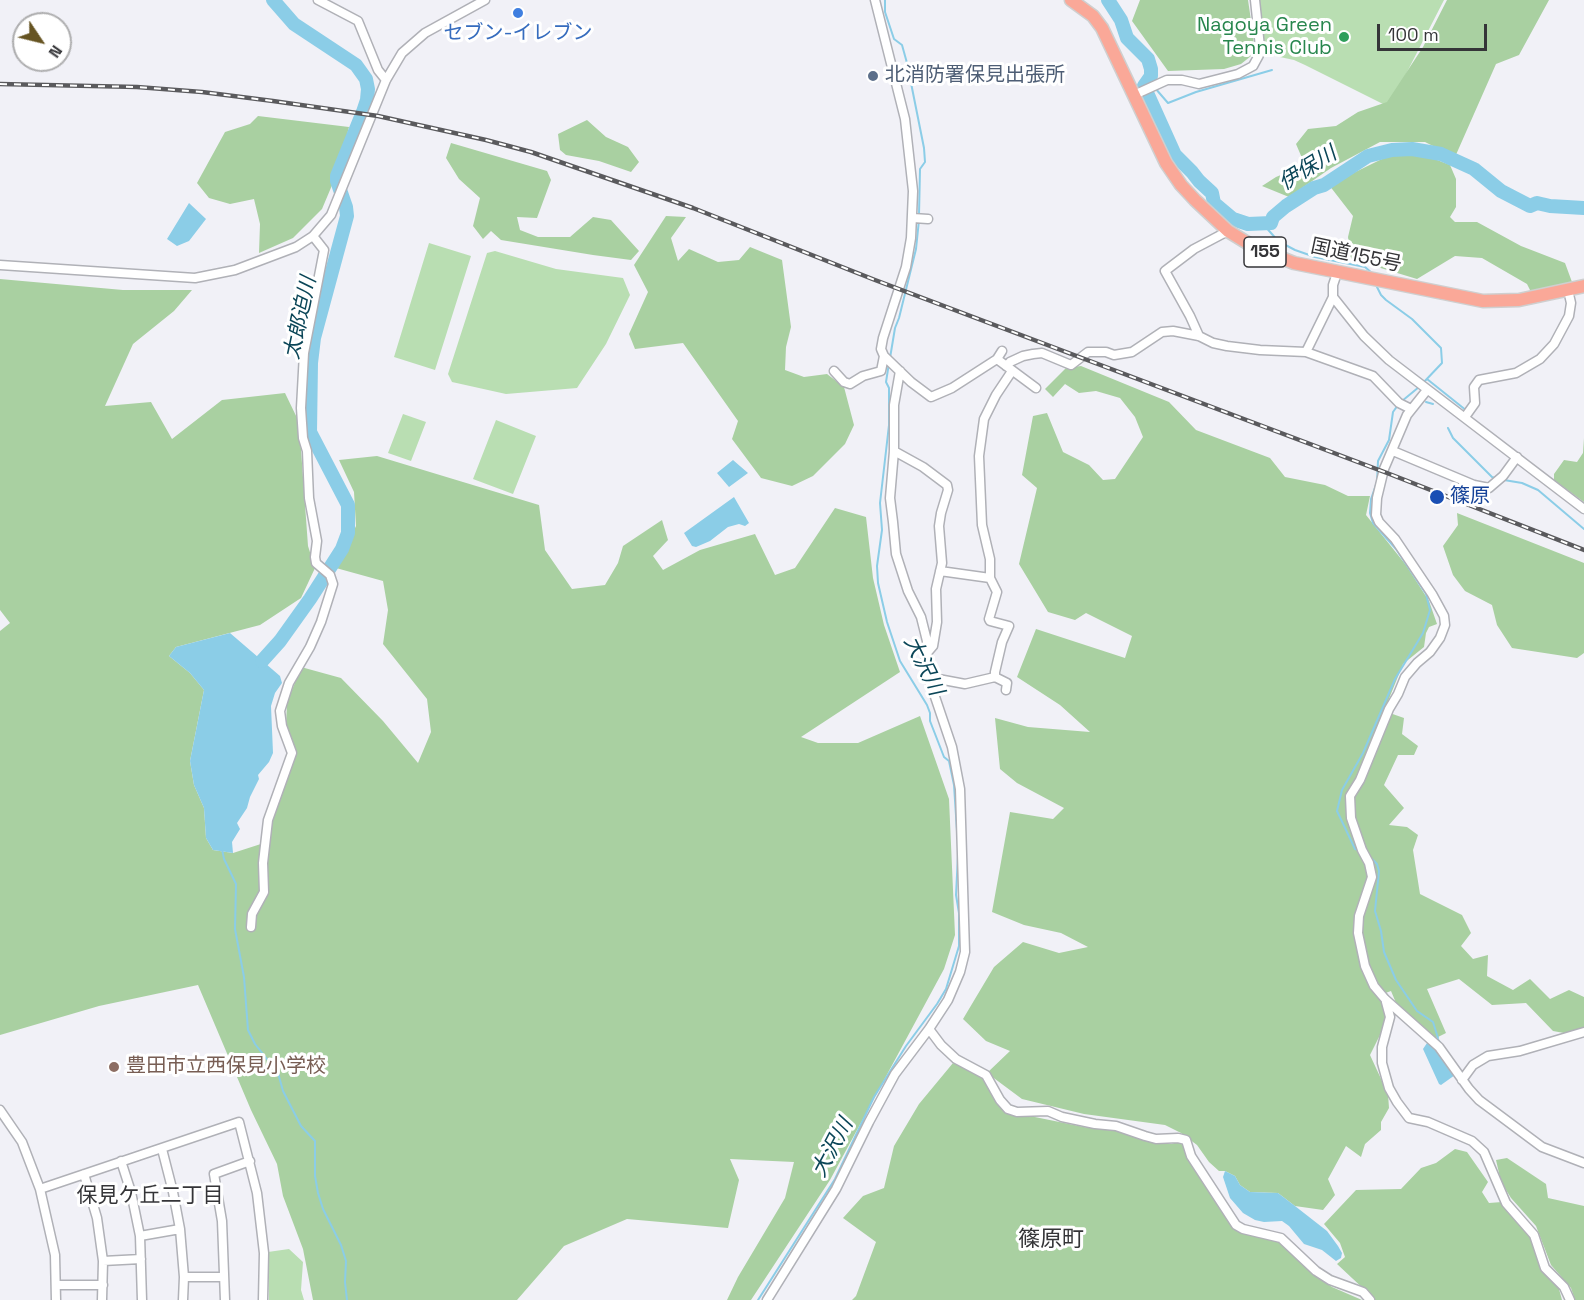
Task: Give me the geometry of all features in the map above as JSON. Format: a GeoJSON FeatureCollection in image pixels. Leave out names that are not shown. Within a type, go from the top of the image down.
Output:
{"type":"FeatureCollection","features":[{"type":"Feature","properties":{"kind":"highway","name":"国道155号"},"geometry":{"type":"LineString","coordinates":[[1071,0],[1092,16],[1102,28],[1138,94],[1166,163],[1181,185],[1228,231],[1254,247],[1294,263],[1337,273],[1495,302],[1519,300],[1584,286]]}},
{"type":"Feature","properties":{"kind":"street"},"geometry":{"type":"LineString","coordinates":[[318,0],[358,21],[378,70],[386,80]]}},
{"type":"Feature","properties":{"kind":"street"},"geometry":{"type":"LineString","coordinates":[[0,265],[195,278],[227,273],[296,247],[313,237],[331,215],[386,80],[397,59],[411,43],[425,33],[485,0]]}},
{"type":"Feature","properties":{"kind":"street"},"geometry":{"type":"LineString","coordinates":[[875,0],[905,119],[914,218],[906,267],[881,349],[884,356],[910,382],[931,397],[952,388],[999,355],[1009,368],[1036,388]]}},
{"type":"Feature","properties":{"kind":"street"},"geometry":{"type":"LineString","coordinates":[[1138,94],[1167,80],[1182,80],[1199,84],[1238,74],[1253,66],[1259,56],[1260,47],[1255,0]]}},
{"type":"Feature","properties":{"kind":"street"},"geometry":{"type":"LineString","coordinates":[[914,218],[928,219]]}},
{"type":"Feature","properties":{"kind":"street"},"geometry":{"type":"LineString","coordinates":[[1199,336],[1165,271],[1194,249],[1228,231]]}},
{"type":"Feature","properties":{"kind":"street"},"geometry":{"type":"LineString","coordinates":[[251,927],[252,915],[264,892],[263,863],[268,820],[292,753],[282,726],[280,711],[289,682],[310,647],[330,599],[333,584],[330,575],[316,563],[317,541],[309,498],[307,451],[303,438],[301,408],[304,352],[324,250],[313,237]]}},
{"type":"Feature","properties":{"kind":"street"},"geometry":{"type":"LineString","coordinates":[[1306,352],[1333,297],[1333,285],[1337,273]]}},
{"type":"Feature","properties":{"kind":"street"},"geometry":{"type":"LineString","coordinates":[[1465,417],[1475,404],[1474,387],[1479,380],[1516,374],[1540,359],[1554,344],[1569,316],[1571,303],[1568,290]]}},
{"type":"Feature","properties":{"kind":"street"},"geometry":{"type":"LineString","coordinates":[[1333,297],[1364,336],[1389,360],[1584,509]]}},
{"type":"Feature","properties":{"kind":"street"},"geometry":{"type":"LineString","coordinates":[[995,678],[1002,642],[1009,626],[989,619],[997,592],[990,578],[990,560],[982,525],[979,456],[984,419],[1009,368],[1023,356],[1042,353],[1071,365],[1088,352],[1106,352],[1114,355],[1132,352],[1162,332],[1173,331],[1199,336],[1213,343],[1227,346],[1306,352],[1373,376],[1399,403],[1412,409]]}},
{"type":"Feature","properties":{"kind":"street"},"geometry":{"type":"LineString","coordinates":[[834,371],[844,382],[850,384],[863,376],[881,371],[884,356]]}},
{"type":"Feature","properties":{"kind":"street"},"geometry":{"type":"LineString","coordinates":[[767,1300],[836,1189],[896,1074],[948,1000],[957,980],[965,952],[960,789],[952,747],[929,679],[926,664],[927,641],[921,617],[908,591],[896,554],[890,498],[897,369]]}},
{"type":"Feature","properties":{"kind":"street"},"geometry":{"type":"LineString","coordinates":[[1427,390],[1407,415],[1392,451],[1381,478],[1376,515],[1432,594],[1444,616],[1445,625],[1440,638],[1405,678],[1389,709],[1360,780],[1350,796],[1351,818],[1358,841],[1369,863],[1372,877],[1359,916],[1358,933],[1367,974],[1374,987],[1439,1047],[1479,1100],[1542,1147],[1584,1163]]}},
{"type":"Feature","properties":{"kind":"street"},"geometry":{"type":"LineString","coordinates":[[894,451],[923,466],[947,485],[948,490],[940,513],[942,562],[936,589],[937,622],[933,646],[927,652],[926,664]]}},
{"type":"Feature","properties":{"kind":"street"},"geometry":{"type":"LineString","coordinates":[[1392,451],[1474,485],[1489,488],[1503,476],[1517,457]]}},
{"type":"Feature","properties":{"kind":"street"},"geometry":{"type":"LineString","coordinates":[[940,571],[990,578]]}},
{"type":"Feature","properties":{"kind":"street"},"geometry":{"type":"LineString","coordinates":[[929,679],[965,684],[995,678],[1005,681],[1006,690]]}},
{"type":"Feature","properties":{"kind":"street"},"geometry":{"type":"LineString","coordinates":[[1385,999],[1390,1017],[1382,1047],[1382,1063],[1389,1088],[1397,1102],[1409,1118],[1428,1122],[1472,1141],[1484,1152],[1506,1203],[1534,1235],[1545,1268],[1564,1287],[1570,1300]]}},
{"type":"Feature","properties":{"kind":"street"},"geometry":{"type":"LineString","coordinates":[[929,1029],[956,1059],[986,1076],[1008,1109],[1017,1112],[1048,1111],[1062,1117],[1095,1125],[1116,1126],[1156,1138],[1185,1140],[1191,1156],[1236,1225],[1281,1238],[1316,1271],[1330,1280],[1363,1292],[1370,1300]]}},
{"type":"Feature","properties":{"kind":"street"},"geometry":{"type":"LineString","coordinates":[[1462,1080],[1473,1065],[1488,1056],[1520,1051],[1584,1032]]}},
{"type":"Feature","properties":{"kind":"street"},"geometry":{"type":"LineString","coordinates":[[0,1110],[22,1142],[40,1189],[56,1255],[56,1300]]}},
{"type":"Feature","properties":{"kind":"street"},"geometry":{"type":"LineString","coordinates":[[40,1189],[239,1122],[257,1193],[264,1253],[263,1300]]}},
{"type":"Feature","properties":{"kind":"street"},"geometry":{"type":"LineString","coordinates":[[162,1149],[180,1229],[184,1277],[183,1300]]}},
{"type":"Feature","properties":{"kind":"street"},"geometry":{"type":"LineString","coordinates":[[121,1161],[131,1192],[140,1236],[142,1300]]}},
{"type":"Feature","properties":{"kind":"street"},"geometry":{"type":"LineString","coordinates":[[225,1300],[222,1221],[214,1174],[250,1161]]}},
{"type":"Feature","properties":{"kind":"street"},"geometry":{"type":"LineString","coordinates":[[84,1174],[97,1218],[103,1261],[102,1300]]}},
{"type":"Feature","properties":{"kind":"street"},"geometry":{"type":"LineString","coordinates":[[140,1236],[180,1229]]}},
{"type":"Feature","properties":{"kind":"street"},"geometry":{"type":"LineString","coordinates":[[103,1261],[141,1259]]}},
{"type":"Feature","properties":{"kind":"street"},"geometry":{"type":"LineString","coordinates":[[184,1277],[224,1277]]}},
{"type":"Feature","properties":{"kind":"street"},"geometry":{"type":"LineString","coordinates":[[57,1285],[103,1285]]}},
{"type":"Feature","properties":{"kind":"green space"},"geometry":{"type":"Polygon","coordinates":[[[1140,0],[1248,0],[1254,47],[1251,56],[1241,64],[1224,69],[1168,71],[1132,21],[1140,0]]]}},
{"type":"Feature","properties":{"kind":"green space","name":"Nagoya Green Tennis Club"},"geometry":{"type":"Polygon","coordinates":[[[1259,0],[1444,0],[1389,107],[1294,60],[1266,54],[1259,0]]]}},
{"type":"Feature","properties":{"kind":"green space"},"geometry":{"type":"Polygon","coordinates":[[[1447,0],[1549,0],[1519,55],[1496,64],[1455,157],[1425,142],[1380,142],[1331,168],[1289,197],[1262,186],[1276,177],[1305,165],[1296,144],[1308,129],[1336,126],[1358,112],[1387,102],[1423,47],[1447,0]]]}},
{"type":"Feature","properties":{"kind":"green space"},"geometry":{"type":"Polygon","coordinates":[[[258,116],[349,127],[338,171],[322,209],[293,238],[259,253],[260,224],[254,199],[230,204],[209,198],[197,183],[225,132],[250,124],[258,116]]]}},
{"type":"Feature","properties":{"kind":"green space"},"geometry":{"type":"Polygon","coordinates":[[[587,120],[606,137],[628,147],[639,162],[631,172],[599,161],[566,155],[560,150],[558,134],[587,120]]]}},
{"type":"Feature","properties":{"kind":"green space"},"geometry":{"type":"Polygon","coordinates":[[[451,143],[547,171],[551,180],[537,218],[517,217],[520,230],[538,237],[570,237],[593,217],[611,220],[639,251],[631,260],[501,240],[491,231],[483,239],[473,226],[480,198],[459,179],[446,158],[451,143]]]}},
{"type":"Feature","properties":{"kind":"green space"},"geometry":{"type":"Polygon","coordinates":[[[1419,153],[1450,165],[1456,179],[1456,207],[1450,217],[1455,222],[1477,222],[1521,246],[1565,263],[1572,282],[1531,292],[1527,284],[1482,258],[1455,256],[1417,279],[1351,259],[1348,237],[1353,216],[1329,185],[1386,157],[1419,153]]]}},
{"type":"Feature","properties":{"kind":"green space"},"geometry":{"type":"Polygon","coordinates":[[[666,216],[686,217],[671,238],[678,261],[689,249],[718,262],[739,260],[750,247],[782,260],[791,327],[786,347],[785,370],[804,377],[827,374],[844,387],[854,425],[845,444],[813,476],[792,486],[761,478],[732,439],[738,421],[683,343],[635,349],[629,334],[648,292],[634,265],[666,216]]]}},
{"type":"Feature","properties":{"kind":"green space"},"geometry":{"type":"Polygon","coordinates":[[[429,243],[471,256],[435,370],[394,357],[429,243]]]}},
{"type":"Feature","properties":{"kind":"green space"},"geometry":{"type":"Polygon","coordinates":[[[495,251],[556,269],[623,278],[630,295],[606,344],[577,388],[506,394],[452,382],[448,374],[487,253],[495,251]]]}},
{"type":"Feature","properties":{"kind":"green space"},"geometry":{"type":"Polygon","coordinates":[[[0,279],[123,290],[192,290],[174,311],[133,344],[105,406],[151,402],[172,439],[222,400],[285,393],[299,422],[308,546],[315,568],[301,598],[260,625],[176,647],[169,656],[190,673],[204,690],[190,761],[194,785],[204,808],[206,838],[213,850],[233,853],[267,842],[268,820],[295,753],[286,725],[287,703],[301,667],[341,678],[383,721],[418,763],[431,732],[427,699],[383,644],[388,610],[383,581],[336,568],[356,526],[354,492],[339,460],[377,456],[539,505],[545,550],[572,589],[605,585],[618,563],[623,546],[662,520],[668,540],[653,556],[663,570],[700,550],[755,534],[775,575],[795,568],[835,508],[866,517],[873,578],[884,625],[900,672],[801,737],[818,743],[858,743],[920,716],[949,799],[955,935],[944,969],[830,1180],[751,1300],[727,1300],[738,1277],[785,1198],[794,1162],[730,1159],[739,1180],[728,1228],[627,1219],[564,1246],[517,1300],[313,1300],[303,1249],[283,1196],[277,1164],[251,1110],[198,985],[99,1006],[0,1035],[0,631],[10,623],[0,610],[0,279]]]}},
{"type":"Feature","properties":{"kind":"green space"},"geometry":{"type":"Polygon","coordinates":[[[1081,366],[1169,402],[1196,430],[1270,458],[1285,477],[1325,485],[1348,496],[1370,496],[1366,515],[1406,565],[1429,601],[1437,624],[1429,627],[1424,647],[1403,664],[1384,711],[1404,718],[1402,734],[1418,746],[1414,755],[1398,755],[1384,785],[1404,808],[1389,825],[1407,827],[1418,835],[1413,850],[1420,894],[1462,915],[1471,933],[1461,946],[1473,959],[1488,955],[1487,976],[1513,990],[1530,979],[1550,999],[1569,990],[1584,997],[1584,1029],[1564,1033],[1553,1031],[1526,1003],[1492,1005],[1459,979],[1427,989],[1446,1033],[1434,1039],[1399,1010],[1391,991],[1380,995],[1385,1017],[1383,1029],[1370,1055],[1388,1094],[1389,1108],[1381,1122],[1381,1130],[1365,1144],[1361,1157],[1346,1146],[1328,1179],[1335,1195],[1323,1210],[1295,1206],[1278,1193],[1250,1192],[1240,1185],[1235,1176],[1219,1171],[1209,1162],[1197,1145],[1165,1125],[1084,1114],[1022,1099],[987,1073],[1010,1051],[986,1041],[963,1019],[994,967],[1023,942],[1059,953],[1088,947],[1061,933],[1024,925],[992,912],[1010,812],[1053,819],[1064,808],[1017,783],[1000,769],[995,718],[1028,727],[1090,732],[1060,705],[1017,677],[1036,629],[1125,658],[1132,636],[1086,613],[1075,620],[1048,612],[1019,564],[1037,488],[1022,475],[1033,416],[1047,413],[1063,452],[1089,465],[1103,480],[1115,479],[1143,437],[1135,417],[1120,398],[1096,391],[1079,393],[1065,384],[1053,397],[1045,389],[1066,368],[1081,366]]]}},
{"type":"Feature","properties":{"kind":"green space"},"geometry":{"type":"Polygon","coordinates":[[[403,414],[426,422],[411,461],[388,453],[403,414]]]}},
{"type":"Feature","properties":{"kind":"green space"},"geometry":{"type":"Polygon","coordinates":[[[496,420],[536,436],[513,494],[473,479],[496,420]]]}},
{"type":"Feature","properties":{"kind":"green space"},"geometry":{"type":"Polygon","coordinates":[[[1584,438],[1584,502],[1554,480],[1554,474],[1564,460],[1577,462],[1583,453],[1584,438]]]}},
{"type":"Feature","properties":{"kind":"green space"},"geometry":{"type":"Polygon","coordinates":[[[1457,513],[1584,563],[1584,653],[1577,658],[1512,648],[1497,625],[1492,605],[1465,591],[1453,575],[1443,546],[1458,525],[1457,513]]]}},
{"type":"Feature","properties":{"kind":"green space"},"geometry":{"type":"Polygon","coordinates":[[[953,1063],[985,1078],[993,1096],[1025,1115],[1089,1128],[1110,1129],[1139,1139],[1171,1144],[1178,1142],[1185,1146],[1235,1227],[1282,1240],[1318,1277],[1332,1287],[1362,1300],[852,1300],[856,1296],[876,1242],[843,1218],[863,1196],[884,1188],[894,1146],[919,1104],[953,1063]]]}},
{"type":"Feature","properties":{"kind":"green space"},"geometry":{"type":"Polygon","coordinates":[[[1455,1149],[1467,1152],[1488,1182],[1482,1192],[1489,1203],[1502,1202],[1525,1226],[1542,1266],[1559,1289],[1562,1300],[1373,1300],[1337,1264],[1345,1257],[1340,1243],[1324,1224],[1356,1190],[1401,1189],[1421,1168],[1436,1163],[1455,1149]]]}},
{"type":"Feature","properties":{"kind":"green space"},"geometry":{"type":"Polygon","coordinates":[[[1507,1158],[1546,1184],[1548,1198],[1584,1206],[1584,1300],[1575,1300],[1571,1288],[1551,1265],[1536,1226],[1511,1198],[1501,1182],[1496,1160],[1507,1158]]]}},
{"type":"Feature","properties":{"kind":"green space"},"geometry":{"type":"Polygon","coordinates":[[[289,1249],[303,1262],[301,1290],[304,1300],[269,1300],[268,1252],[289,1249]]]}},
{"type":"Feature","properties":{"kind":"water"},"geometry":{"type":"Polygon","coordinates":[[[189,203],[206,219],[189,241],[177,246],[167,239],[189,203]]]}},
{"type":"Feature","properties":{"kind":"water"},"geometry":{"type":"Polygon","coordinates":[[[733,460],[748,473],[729,487],[717,473],[733,460]]]}},
{"type":"Feature","properties":{"kind":"water"},"geometry":{"type":"Polygon","coordinates":[[[734,497],[749,523],[745,526],[739,524],[728,527],[710,541],[696,547],[692,546],[684,533],[734,497]]]}},
{"type":"Feature","properties":{"kind":"water"},"geometry":{"type":"Polygon","coordinates":[[[230,633],[280,676],[282,683],[275,693],[271,706],[273,753],[258,775],[259,779],[247,808],[237,823],[240,829],[232,842],[233,853],[213,850],[206,838],[204,808],[194,785],[190,761],[204,690],[190,673],[169,656],[176,647],[230,633]]]}},
{"type":"Feature","properties":{"kind":"water"},"geometry":{"type":"Polygon","coordinates":[[[1438,1038],[1441,1042],[1443,1056],[1455,1075],[1441,1085],[1423,1049],[1427,1043],[1433,1044],[1438,1038]]]}},
{"type":"Feature","properties":{"kind":"water"},"geometry":{"type":"Polygon","coordinates":[[[1225,1171],[1235,1176],[1240,1185],[1250,1192],[1278,1193],[1327,1231],[1342,1253],[1341,1258],[1336,1261],[1322,1250],[1304,1244],[1282,1221],[1264,1222],[1243,1213],[1230,1198],[1223,1177],[1225,1171]]]}},
{"type":"Feature","properties":{"kind":"waterway","name":"太郎迫川"},"geometry":{"type":"LineString","coordinates":[[262,661],[280,641],[310,599],[342,549],[348,533],[348,505],[310,432],[311,363],[314,338],[347,216],[337,176],[363,112],[368,89],[366,79],[356,65],[294,24],[273,0]]}},
{"type":"Feature","properties":{"kind":"waterway","name":"大沢川"},"geometry":{"type":"LineString","coordinates":[[885,0],[885,12],[894,39],[902,45],[907,63],[924,148],[925,162],[920,169],[919,215]]}},
{"type":"Feature","properties":{"kind":"waterway","name":"伊保川"},"geometry":{"type":"LineString","coordinates":[[1108,0],[1121,20],[1127,38],[1148,59],[1151,76],[1144,86],[1175,155],[1212,193],[1214,203],[1233,219],[1248,224],[1271,223],[1273,217],[1286,206],[1314,188],[1324,185],[1368,156],[1392,150],[1412,149],[1441,154],[1474,169],[1501,191],[1530,206],[1537,203],[1584,208]]}},
{"type":"Feature","properties":{"kind":"waterway"},"geometry":{"type":"LineString","coordinates":[[1155,88],[1168,103],[1196,92],[1272,70]]}},
{"type":"Feature","properties":{"kind":"waterway","name":"伊保川"},"geometry":{"type":"LineString","coordinates":[[1151,76],[1153,83]]}},
{"type":"Feature","properties":{"kind":"waterway","name":"大沢川"},"geometry":{"type":"LineString","coordinates":[[890,358],[895,328],[916,249],[919,220]]}},
{"type":"Feature","properties":{"kind":"waterway"},"geometry":{"type":"LineString","coordinates":[[1264,225],[1278,241],[1295,250],[1315,257],[1365,267],[1373,274]]}},
{"type":"Feature","properties":{"kind":"waterway"},"geometry":{"type":"LineString","coordinates":[[1376,285],[1386,300],[1412,319],[1441,348],[1442,363],[1423,383]]}},
{"type":"Feature","properties":{"kind":"waterway","name":"大沢川"},"geometry":{"type":"LineString","coordinates":[[889,363],[886,382],[889,388],[889,425],[880,503],[882,530],[877,566],[878,583],[887,622],[900,661],[927,705],[930,721],[944,757],[949,761],[954,785],[957,831]]}},
{"type":"Feature","properties":{"kind":"waterway"},"geometry":{"type":"LineString","coordinates":[[1427,379],[1467,411]]}},
{"type":"Feature","properties":{"kind":"waterway"},"geometry":{"type":"LineString","coordinates":[[1402,401],[1419,387]]}},
{"type":"Feature","properties":{"kind":"waterway"},"geometry":{"type":"LineString","coordinates":[[1426,402],[1433,404]]}},
{"type":"Feature","properties":{"kind":"waterway"},"geometry":{"type":"LineString","coordinates":[[1358,850],[1355,849],[1337,811],[1342,790],[1363,753],[1395,679],[1423,633],[1430,610],[1426,594],[1396,549],[1373,523],[1370,513],[1371,499],[1377,482],[1378,461],[1389,440],[1393,412],[1398,405]]}},
{"type":"Feature","properties":{"kind":"waterway"},"geometry":{"type":"LineString","coordinates":[[1448,428],[1453,438],[1495,478]]}},
{"type":"Feature","properties":{"kind":"waterway"},"geometry":{"type":"LineString","coordinates":[[1504,480],[1522,483],[1538,490],[1584,529]]}},
{"type":"Feature","properties":{"kind":"waterway"},"geometry":{"type":"LineString","coordinates":[[222,849],[224,859],[236,884],[235,929],[244,977],[248,1030],[255,1044],[278,1073],[283,1091],[301,1126],[315,1141],[315,1176],[318,1193],[346,1261],[347,1300]]}},
{"type":"Feature","properties":{"kind":"waterway","name":"大沢川"},"geometry":{"type":"LineString","coordinates":[[758,1300],[835,1179],[874,1097],[946,989],[959,946],[959,913],[956,895],[958,855]]}},
{"type":"Feature","properties":{"kind":"waterway"},"geometry":{"type":"LineString","coordinates":[[1371,858],[1377,864],[1379,871],[1375,911],[1384,952],[1396,980],[1417,1011],[1433,1022],[1438,1038]]}},
{"type":"Feature","properties":{"kind":"railway"},"geometry":{"type":"LineString","coordinates":[[0,84],[137,87],[273,101],[378,116],[531,152],[693,208],[875,280],[1387,473],[1584,550]]}},
{"type":"Feature","properties":{"kind":"place","name":"セブン-イレブン"},"geometry":{"type":"Point","coordinates":[518,13]}},
{"type":"Feature","properties":{"kind":"place","name":"Nagoya Green Tennis Club"},"geometry":{"type":"Point","coordinates":[1344,37]}},
{"type":"Feature","properties":{"kind":"place","name":"北消防署保見出張所"},"geometry":{"type":"Point","coordinates":[873,76]}},
{"type":"Feature","properties":{"kind":"place","name":"篠原"},"geometry":{"type":"Point","coordinates":[1437,497]}},
{"type":"Feature","properties":{"kind":"place","name":"豊田市立西保見小学校"},"geometry":{"type":"Point","coordinates":[114,1067]}},
{"type":"Feature","properties":{"kind":"district","name":"保見ケ丘二丁目"},"geometry":{"type":"Point","coordinates":[150,1196]}},
{"type":"Feature","properties":{"kind":"district","name":"篠原町"},"geometry":{"type":"Point","coordinates":[1051,1240]}}]}
